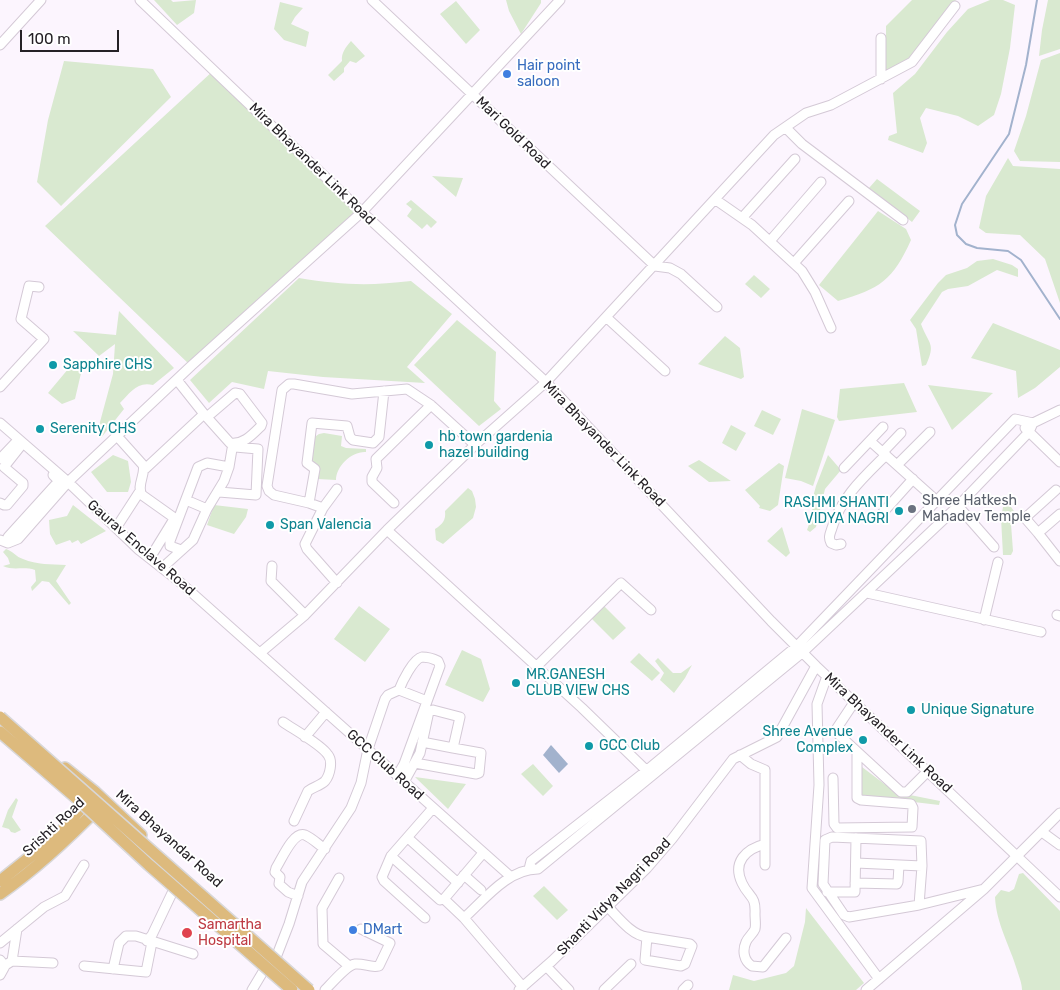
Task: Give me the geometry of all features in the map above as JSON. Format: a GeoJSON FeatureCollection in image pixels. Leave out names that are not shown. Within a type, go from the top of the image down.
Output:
{"type":"FeatureCollection","features":[{"type":"Feature","properties":{"kind":"main road","name":"Mira Bhayandar Road"},"geometry":{"type":"LineString","coordinates":[[0,712],[54,759],[96,792],[158,852],[316,990]]}},
{"type":"Feature","properties":{"kind":"main road"},"geometry":{"type":"LineString","coordinates":[[0,718],[309,990]]}},
{"type":"Feature","properties":{"kind":"main road"},"geometry":{"type":"LineString","coordinates":[[0,732],[80,800],[149,865],[292,990]]}},
{"type":"Feature","properties":{"kind":"main road"},"geometry":{"type":"LineString","coordinates":[[0,738],[41,775],[87,811],[173,891],[286,990]]}},
{"type":"Feature","properties":{"kind":"main road","name":"Srishti Road"},"geometry":{"type":"LineString","coordinates":[[87,811],[96,792]]}},
{"type":"Feature","properties":{"kind":"main road","name":"Srishti Road"},"geometry":{"type":"LineString","coordinates":[[0,894],[5,882],[87,811],[105,800]]}},
{"type":"Feature","properties":{"kind":"street"},"geometry":{"type":"LineString","coordinates":[[0,45],[41,0]]}},
{"type":"Feature","properties":{"kind":"street","name":"Mira Bhayander Link Road"},"geometry":{"type":"LineString","coordinates":[[140,0],[362,212],[546,382],[816,666],[1060,897]]}},
{"type":"Feature","properties":{"kind":"street","name":"Mari Gold Road"},"geometry":{"type":"LineString","coordinates":[[372,0],[655,266]]}},
{"type":"Feature","properties":{"kind":"street"},"geometry":{"type":"LineString","coordinates":[[21,529],[68,482],[177,380],[362,212],[560,0]]}},
{"type":"Feature","properties":{"kind":"street"},"geometry":{"type":"LineString","coordinates":[[260,653],[305,615],[387,530],[475,445],[546,382],[774,136],[806,113],[831,105],[912,62],[955,6]]}},
{"type":"Feature","properties":{"kind":"street"},"geometry":{"type":"LineString","coordinates":[[880,38],[881,79]]}},
{"type":"Feature","properties":{"kind":"street"},"geometry":{"type":"LineString","coordinates":[[786,128],[802,144],[903,220]]}},
{"type":"Feature","properties":{"kind":"street"},"geometry":{"type":"LineString","coordinates":[[742,218],[795,159]]}},
{"type":"Feature","properties":{"kind":"street"},"geometry":{"type":"LineString","coordinates":[[770,241],[821,182]]}},
{"type":"Feature","properties":{"kind":"street"},"geometry":{"type":"LineString","coordinates":[[716,200],[770,241],[802,271],[815,292],[832,328]]}},
{"type":"Feature","properties":{"kind":"street"},"geometry":{"type":"LineString","coordinates":[[794,264],[848,201]]}},
{"type":"Feature","properties":{"kind":"street"},"geometry":{"type":"LineString","coordinates":[[655,266],[670,268],[681,274],[717,306]]}},
{"type":"Feature","properties":{"kind":"street"},"geometry":{"type":"LineString","coordinates":[[0,386],[44,339],[21,319],[29,286],[39,287]]}},
{"type":"Feature","properties":{"kind":"street"},"geometry":{"type":"LineString","coordinates":[[606,317],[665,371]]}},
{"type":"Feature","properties":{"kind":"street"},"geometry":{"type":"LineString","coordinates":[[144,468],[206,415],[235,393],[240,394],[262,424],[245,441],[233,444],[227,442],[206,415],[177,380]]}},
{"type":"Feature","properties":{"kind":"street"},"geometry":{"type":"LineString","coordinates":[[324,508],[274,495],[269,492],[266,486],[282,390],[288,384],[352,394],[407,389],[431,405],[475,445]]}},
{"type":"Feature","properties":{"kind":"street"},"geometry":{"type":"LineString","coordinates":[[309,503],[315,468],[307,462],[312,424],[347,426],[350,437],[353,440],[373,442],[379,437],[384,391]]}},
{"type":"Feature","properties":{"kind":"street"},"geometry":{"type":"LineString","coordinates":[[394,503],[372,482],[372,477],[377,468],[376,459],[431,405]]}},
{"type":"Feature","properties":{"kind":"street"},"geometry":{"type":"LineString","coordinates":[[1015,419],[1033,423],[1060,410]]}},
{"type":"Feature","properties":{"kind":"street"},"geometry":{"type":"LineString","coordinates":[[800,649],[937,500],[1015,419]]}},
{"type":"Feature","properties":{"kind":"street"},"geometry":{"type":"LineString","coordinates":[[1015,419],[1060,462]]}},
{"type":"Feature","properties":{"kind":"street","name":"Gaurav Enclave Road"},"geometry":{"type":"LineString","coordinates":[[0,423],[68,482],[116,528],[182,583],[260,653]]}},
{"type":"Feature","properties":{"kind":"street"},"geometry":{"type":"LineString","coordinates":[[464,918],[510,876],[533,866],[649,774],[867,593],[958,506],[1029,432],[1033,423]]}},
{"type":"Feature","properties":{"kind":"street"},"geometry":{"type":"LineString","coordinates":[[844,468],[883,427]]}},
{"type":"Feature","properties":{"kind":"street"},"geometry":{"type":"LineString","coordinates":[[897,465],[930,432]]}},
{"type":"Feature","properties":{"kind":"street"},"geometry":{"type":"LineString","coordinates":[[840,544],[830,543],[829,538],[835,516],[845,498],[901,433]]}},
{"type":"Feature","properties":{"kind":"street"},"geometry":{"type":"LineString","coordinates":[[116,528],[140,491],[144,468],[139,459],[117,436]]}},
{"type":"Feature","properties":{"kind":"street"},"geometry":{"type":"LineString","coordinates":[[870,440],[937,500]]}},
{"type":"Feature","properties":{"kind":"street"},"geometry":{"type":"LineString","coordinates":[[0,459],[20,441]]}},
{"type":"Feature","properties":{"kind":"street"},"geometry":{"type":"LineString","coordinates":[[0,503],[4,506],[7,504],[23,486],[23,483],[4,467],[20,441]]}},
{"type":"Feature","properties":{"kind":"street"},"geometry":{"type":"LineString","coordinates":[[162,568],[192,540],[207,509],[219,492],[229,468],[233,448],[258,450],[258,492],[254,495],[219,492]]}},
{"type":"Feature","properties":{"kind":"street"},"geometry":{"type":"LineString","coordinates":[[182,550],[170,546],[170,544],[198,466],[207,463],[229,468]]}},
{"type":"Feature","properties":{"kind":"street"},"geometry":{"type":"LineString","coordinates":[[4,539],[8,544],[14,542],[21,529],[57,483],[58,480],[53,475],[55,472]]}},
{"type":"Feature","properties":{"kind":"street"},"geometry":{"type":"LineString","coordinates":[[878,518],[913,479]]}},
{"type":"Feature","properties":{"kind":"street"},"geometry":{"type":"LineString","coordinates":[[337,583],[305,547],[305,541],[324,508],[338,489]]}},
{"type":"Feature","properties":{"kind":"street"},"geometry":{"type":"LineString","coordinates":[[1056,490],[1025,518],[1060,561]]}},
{"type":"Feature","properties":{"kind":"street"},"geometry":{"type":"LineString","coordinates":[[140,491],[142,495],[174,517],[150,558]]}},
{"type":"Feature","properties":{"kind":"street"},"geometry":{"type":"LineString","coordinates":[[186,500],[207,509]]}},
{"type":"Feature","properties":{"kind":"street"},"geometry":{"type":"LineString","coordinates":[[958,506],[994,547]]}},
{"type":"Feature","properties":{"kind":"street"},"geometry":{"type":"LineString","coordinates":[[1038,533],[1060,514]]}},
{"type":"Feature","properties":{"kind":"street"},"geometry":{"type":"LineString","coordinates":[[387,530],[582,708],[649,774]]}},
{"type":"Feature","properties":{"kind":"street"},"geometry":{"type":"LineString","coordinates":[[984,620],[998,562]]}},
{"type":"Feature","properties":{"kind":"street"},"geometry":{"type":"LineString","coordinates":[[272,566],[271,581],[305,615]]}},
{"type":"Feature","properties":{"kind":"street"},"geometry":{"type":"LineString","coordinates":[[536,666],[621,583],[651,610]]}},
{"type":"Feature","properties":{"kind":"street"},"geometry":{"type":"LineString","coordinates":[[867,593],[1042,632]]}},
{"type":"Feature","properties":{"kind":"street","name":"GCC Club Road"},"geometry":{"type":"LineString","coordinates":[[260,653],[510,876]]}},
{"type":"Feature","properties":{"kind":"street"},"geometry":{"type":"LineString","coordinates":[[276,955],[289,924],[302,882],[351,808],[361,783],[368,749],[388,695],[398,690],[405,674],[418,659],[425,657],[438,661],[440,666],[404,764],[401,779]]}},
{"type":"Feature","properties":{"kind":"street","name":"Shanti Vidya Nagri Road"},"geometry":{"type":"LineString","coordinates":[[521,988],[647,868],[672,839],[733,759],[777,737],[816,666]]}},
{"type":"Feature","properties":{"kind":"street"},"geometry":{"type":"LineString","coordinates":[[827,676],[817,704],[819,785],[812,888],[879,979]]}},
{"type":"Feature","properties":{"kind":"street"},"geometry":{"type":"LineString","coordinates":[[398,690],[427,701]]}},
{"type":"Feature","properties":{"kind":"street"},"geometry":{"type":"LineString","coordinates":[[855,701],[837,731],[838,734],[903,793],[910,790],[928,771]]}},
{"type":"Feature","properties":{"kind":"street"},"geometry":{"type":"LineString","coordinates":[[401,779],[415,763],[429,713],[433,710],[460,717],[453,748]]}},
{"type":"Feature","properties":{"kind":"street"},"geometry":{"type":"LineString","coordinates":[[305,737],[326,712]]}},
{"type":"Feature","properties":{"kind":"street"},"geometry":{"type":"LineString","coordinates":[[283,722],[328,754],[331,765],[325,781],[308,791],[294,821]]}},
{"type":"Feature","properties":{"kind":"street"},"geometry":{"type":"LineString","coordinates":[[415,763],[479,773],[482,754],[422,742]]}},
{"type":"Feature","properties":{"kind":"street"},"geometry":{"type":"LineString","coordinates":[[833,778],[834,824],[836,828],[912,827],[913,808],[911,804],[861,800],[857,798],[858,753]]}},
{"type":"Feature","properties":{"kind":"street"},"geometry":{"type":"LineString","coordinates":[[740,755],[751,764],[765,770],[766,865]]}},
{"type":"Feature","properties":{"kind":"street"},"geometry":{"type":"LineString","coordinates":[[425,918],[383,879],[383,873],[392,856],[433,808]]}},
{"type":"Feature","properties":{"kind":"street"},"geometry":{"type":"LineString","coordinates":[[866,990],[1018,858],[1060,813]]}},
{"type":"Feature","properties":{"kind":"street"},"geometry":{"type":"LineString","coordinates":[[1042,832],[1060,845]]}},
{"type":"Feature","properties":{"kind":"street"},"geometry":{"type":"LineString","coordinates":[[298,896],[288,892],[279,884],[280,877],[275,872],[276,868],[294,838],[300,835],[305,835],[325,849]]}},
{"type":"Feature","properties":{"kind":"street"},"geometry":{"type":"LineString","coordinates":[[919,905],[922,841],[832,837],[825,840],[823,884],[844,916],[849,917],[919,905],[984,889]]}},
{"type":"Feature","properties":{"kind":"street"},"geometry":{"type":"LineString","coordinates":[[408,838],[458,883]]}},
{"type":"Feature","properties":{"kind":"street"},"geometry":{"type":"LineString","coordinates":[[827,892],[855,892],[856,838]]}},
{"type":"Feature","properties":{"kind":"street"},"geometry":{"type":"LineString","coordinates":[[765,844],[747,852],[742,858],[739,867],[743,885],[756,904],[755,929],[746,942],[744,950],[747,962],[752,966],[763,967],[786,938]]}},
{"type":"Feature","properties":{"kind":"street"},"geometry":{"type":"LineString","coordinates":[[444,899],[483,853]]}},
{"type":"Feature","properties":{"kind":"street"},"geometry":{"type":"LineString","coordinates":[[392,856],[438,899],[444,899],[464,918],[521,988]]}},
{"type":"Feature","properties":{"kind":"street"},"geometry":{"type":"LineString","coordinates":[[856,863],[922,866]]}},
{"type":"Feature","properties":{"kind":"street"},"geometry":{"type":"LineString","coordinates":[[0,942],[44,907],[65,896],[84,864]]}},
{"type":"Feature","properties":{"kind":"street"},"geometry":{"type":"LineString","coordinates":[[855,883],[897,884],[899,865]]}},
{"type":"Feature","properties":{"kind":"street"},"geometry":{"type":"LineString","coordinates":[[464,875],[482,890]]}},
{"type":"Feature","properties":{"kind":"street"},"geometry":{"type":"LineString","coordinates":[[340,878],[322,908],[323,944],[349,966]]}},
{"type":"Feature","properties":{"kind":"street"},"geometry":{"type":"LineString","coordinates":[[84,966],[146,972],[152,935],[173,891]]}},
{"type":"Feature","properties":{"kind":"street"},"geometry":{"type":"LineString","coordinates":[[608,906],[637,934],[690,944],[692,946],[685,964],[681,966],[644,959],[647,937]]}},
{"type":"Feature","properties":{"kind":"street"},"geometry":{"type":"LineString","coordinates":[[0,976],[17,929]]}},
{"type":"Feature","properties":{"kind":"street"},"geometry":{"type":"LineString","coordinates":[[325,990],[349,966],[356,964],[372,968],[379,966],[390,943],[361,929]]}},
{"type":"Feature","properties":{"kind":"street"},"geometry":{"type":"LineString","coordinates":[[113,969],[118,943],[126,936],[136,936],[193,954]]}},
{"type":"Feature","properties":{"kind":"street"},"geometry":{"type":"LineString","coordinates":[[5,962],[53,963]]}},
{"type":"Feature","properties":{"kind":"street"},"geometry":{"type":"LineString","coordinates":[[604,990],[631,964]]}},
{"type":"Feature","properties":{"kind":"street"},"geometry":{"type":"LineString","coordinates":[[546,966],[569,990]]}},
{"type":"Feature","properties":{"kind":"street"},"geometry":{"type":"LineString","coordinates":[[252,990],[264,970]]}},
{"type":"Feature","properties":{"kind":"green space"},"geometry":{"type":"Polygon","coordinates":[[[154,0],[171,0],[173,2],[196,0],[194,13],[177,25],[154,0]]]}},
{"type":"Feature","properties":{"kind":"green space"},"geometry":{"type":"Polygon","coordinates":[[[506,0],[541,0],[541,3],[521,34],[509,11],[506,0]]]}},
{"type":"Feature","properties":{"kind":"green space"},"geometry":{"type":"Polygon","coordinates":[[[912,0],[956,0],[912,58],[886,72],[886,26],[912,0]]]}},
{"type":"Feature","properties":{"kind":"green space"},"geometry":{"type":"Polygon","coordinates":[[[990,0],[1003,0],[1015,5],[1010,48],[1001,94],[994,115],[978,126],[958,116],[926,108],[920,118],[927,143],[923,153],[888,140],[889,136],[897,133],[893,93],[915,74],[947,32],[968,9],[990,0]]]}},
{"type":"Feature","properties":{"kind":"green space"},"geometry":{"type":"Polygon","coordinates":[[[1048,0],[1060,0],[1060,49],[1039,56],[1042,30],[1048,0]]]}},
{"type":"Feature","properties":{"kind":"green space"},"geometry":{"type":"Polygon","coordinates":[[[456,1],[480,30],[466,44],[440,14],[456,1]]]}},
{"type":"Feature","properties":{"kind":"green space"},"geometry":{"type":"Polygon","coordinates":[[[280,2],[303,8],[291,24],[309,32],[306,47],[284,40],[274,29],[280,2]]]}},
{"type":"Feature","properties":{"kind":"green space"},"geometry":{"type":"Polygon","coordinates":[[[351,41],[365,56],[356,63],[350,61],[344,68],[344,72],[334,81],[328,75],[342,61],[343,53],[351,41]]]}},
{"type":"Feature","properties":{"kind":"green space"},"geometry":{"type":"Polygon","coordinates":[[[1060,53],[1060,162],[1020,161],[1014,151],[1026,116],[1041,60],[1060,53]]]}},
{"type":"Feature","properties":{"kind":"green space"},"geometry":{"type":"Polygon","coordinates":[[[64,61],[153,69],[171,97],[61,206],[37,182],[48,120],[64,61]]]}},
{"type":"Feature","properties":{"kind":"green space"},"geometry":{"type":"Polygon","coordinates":[[[214,70],[362,212],[191,366],[45,226],[214,70]]]}},
{"type":"Feature","properties":{"kind":"green space"},"geometry":{"type":"Polygon","coordinates":[[[1008,158],[1013,166],[1060,169],[1060,303],[1045,259],[1020,235],[986,233],[979,228],[986,196],[1008,158]]]}},
{"type":"Feature","properties":{"kind":"green space"},"geometry":{"type":"Polygon","coordinates":[[[432,176],[463,178],[456,197],[432,176]]]}},
{"type":"Feature","properties":{"kind":"green space"},"geometry":{"type":"Polygon","coordinates":[[[877,179],[920,211],[912,222],[869,188],[877,179]]]}},
{"type":"Feature","properties":{"kind":"green space"},"geometry":{"type":"Polygon","coordinates":[[[411,200],[437,222],[431,228],[427,224],[422,229],[407,216],[412,209],[406,204],[411,200]]]}},
{"type":"Feature","properties":{"kind":"green space"},"geometry":{"type":"Polygon","coordinates":[[[878,211],[906,229],[911,240],[898,265],[884,281],[865,292],[838,301],[819,285],[878,211]]]}},
{"type":"Feature","properties":{"kind":"green space"},"geometry":{"type":"Polygon","coordinates":[[[993,259],[1018,269],[1018,277],[997,270],[968,286],[948,289],[942,292],[921,324],[931,348],[926,365],[922,366],[916,329],[910,320],[946,275],[967,268],[977,261],[993,259]]]}},
{"type":"Feature","properties":{"kind":"green space"},"geometry":{"type":"Polygon","coordinates":[[[754,275],[770,289],[761,298],[745,284],[754,275]]]}},
{"type":"Feature","properties":{"kind":"green space"},"geometry":{"type":"Polygon","coordinates":[[[299,278],[355,284],[411,281],[452,314],[407,367],[425,383],[323,377],[268,371],[264,389],[232,382],[209,403],[190,380],[299,278]]]}},
{"type":"Feature","properties":{"kind":"green space"},"geometry":{"type":"Polygon","coordinates":[[[119,311],[174,368],[153,385],[138,386],[131,392],[120,403],[124,409],[101,438],[97,433],[113,374],[115,344],[99,356],[73,331],[116,335],[119,311]]]}},
{"type":"Feature","properties":{"kind":"green space"},"geometry":{"type":"Polygon","coordinates":[[[457,320],[496,352],[494,401],[501,409],[479,426],[414,365],[457,320]]]}},
{"type":"Feature","properties":{"kind":"green space"},"geometry":{"type":"Polygon","coordinates":[[[993,323],[1060,350],[1060,367],[1035,388],[1018,398],[1016,371],[971,358],[993,323]]]}},
{"type":"Feature","properties":{"kind":"green space"},"geometry":{"type":"Polygon","coordinates":[[[725,336],[740,348],[744,377],[741,379],[698,364],[725,336]]]}},
{"type":"Feature","properties":{"kind":"green space"},"geometry":{"type":"Polygon","coordinates":[[[74,362],[82,369],[75,399],[62,404],[48,393],[74,362]]]}},
{"type":"Feature","properties":{"kind":"green space"},"geometry":{"type":"Polygon","coordinates":[[[904,383],[917,412],[839,421],[837,417],[840,389],[904,383]]]}},
{"type":"Feature","properties":{"kind":"green space"},"geometry":{"type":"Polygon","coordinates":[[[928,385],[993,393],[952,430],[928,385]]]}},
{"type":"Feature","properties":{"kind":"green space"},"geometry":{"type":"Polygon","coordinates":[[[802,409],[835,420],[813,486],[801,481],[785,478],[802,409]]]}},
{"type":"Feature","properties":{"kind":"green space"},"geometry":{"type":"Polygon","coordinates":[[[762,410],[781,419],[773,435],[754,426],[762,410]]]}},
{"type":"Feature","properties":{"kind":"green space"},"geometry":{"type":"Polygon","coordinates":[[[731,425],[746,433],[736,451],[722,443],[731,425]]]}},
{"type":"Feature","properties":{"kind":"green space"},"geometry":{"type":"Polygon","coordinates":[[[324,433],[342,436],[341,446],[346,448],[366,449],[366,452],[355,454],[346,460],[339,470],[336,480],[318,479],[317,468],[309,463],[313,438],[324,433]]]}},
{"type":"Feature","properties":{"kind":"green space"},"geometry":{"type":"Polygon","coordinates":[[[113,455],[128,461],[131,482],[128,492],[107,492],[91,472],[113,455]]]}},
{"type":"Feature","properties":{"kind":"green space"},"geometry":{"type":"Polygon","coordinates":[[[828,455],[841,470],[825,489],[816,527],[810,532],[807,530],[812,516],[813,497],[828,455]]]}},
{"type":"Feature","properties":{"kind":"green space"},"geometry":{"type":"Polygon","coordinates":[[[699,460],[731,481],[709,482],[688,466],[699,460]]]}},
{"type":"Feature","properties":{"kind":"green space"},"geometry":{"type":"Polygon","coordinates":[[[779,463],[784,466],[778,505],[770,511],[759,508],[760,506],[745,490],[779,463]]]}},
{"type":"Feature","properties":{"kind":"green space"},"geometry":{"type":"Polygon","coordinates":[[[468,488],[472,491],[475,499],[476,507],[473,518],[443,544],[436,540],[435,529],[443,522],[445,511],[468,488]]]}},
{"type":"Feature","properties":{"kind":"green space"},"geometry":{"type":"Polygon","coordinates":[[[1009,504],[1018,517],[1011,524],[1013,551],[1011,555],[1003,555],[1001,518],[1003,507],[1009,504]]]}},
{"type":"Feature","properties":{"kind":"green space"},"geometry":{"type":"Polygon","coordinates":[[[73,505],[106,531],[81,544],[78,540],[72,543],[70,540],[56,545],[50,534],[49,520],[67,516],[73,505]]]}},
{"type":"Feature","properties":{"kind":"green space"},"geometry":{"type":"Polygon","coordinates":[[[214,505],[248,509],[246,517],[234,534],[207,525],[214,505]]]}},
{"type":"Feature","properties":{"kind":"green space"},"geometry":{"type":"Polygon","coordinates":[[[782,527],[790,553],[786,557],[767,541],[782,527]]]}},
{"type":"Feature","properties":{"kind":"green space"},"geometry":{"type":"Polygon","coordinates":[[[6,549],[28,561],[66,565],[56,581],[71,603],[69,605],[49,582],[42,581],[32,591],[31,587],[36,581],[35,570],[3,566],[10,564],[3,552],[6,549]]]}},
{"type":"Feature","properties":{"kind":"green space"},"geometry":{"type":"Polygon","coordinates":[[[603,605],[626,628],[613,640],[590,617],[603,605]]]}},
{"type":"Feature","properties":{"kind":"green space"},"geometry":{"type":"Polygon","coordinates":[[[359,606],[390,629],[365,662],[334,639],[359,606]]]}},
{"type":"Feature","properties":{"kind":"green space"},"geometry":{"type":"Polygon","coordinates":[[[462,650],[481,659],[490,689],[483,702],[445,685],[462,650]]]}},
{"type":"Feature","properties":{"kind":"green space"},"geometry":{"type":"Polygon","coordinates":[[[639,653],[660,673],[652,681],[630,662],[639,653]]]}},
{"type":"Feature","properties":{"kind":"green space"},"geometry":{"type":"Polygon","coordinates":[[[658,658],[673,673],[681,673],[692,665],[674,693],[660,680],[664,673],[655,661],[658,658]]]}},
{"type":"Feature","properties":{"kind":"green space"},"geometry":{"type":"Polygon","coordinates":[[[533,764],[553,786],[543,796],[521,774],[533,764]]]}},
{"type":"Feature","properties":{"kind":"green space"},"geometry":{"type":"Polygon","coordinates":[[[862,767],[895,792],[940,801],[939,805],[861,798],[862,767]]]}},
{"type":"Feature","properties":{"kind":"green space"},"geometry":{"type":"Polygon","coordinates":[[[415,777],[466,784],[448,809],[415,777]]]}},
{"type":"Feature","properties":{"kind":"green space"},"geometry":{"type":"Polygon","coordinates":[[[16,798],[18,800],[12,817],[21,830],[15,833],[2,827],[8,810],[16,798]]]}},
{"type":"Feature","properties":{"kind":"green space"},"geometry":{"type":"Polygon","coordinates":[[[1023,873],[1060,911],[1060,990],[1022,990],[1021,982],[998,916],[995,897],[1001,890],[1009,892],[1014,889],[1019,874],[1023,873]]]}},
{"type":"Feature","properties":{"kind":"green space"},"geometry":{"type":"Polygon","coordinates":[[[544,886],[568,910],[557,920],[533,896],[544,886]]]}},
{"type":"Feature","properties":{"kind":"green space"},"geometry":{"type":"Polygon","coordinates":[[[806,908],[864,983],[856,990],[729,990],[733,975],[754,981],[786,973],[794,966],[805,922],[806,908]]]}},
{"type":"Feature","properties":{"kind":"water"},"geometry":{"type":"Polygon","coordinates":[[[551,745],[568,764],[559,773],[543,755],[551,745]]]}},
{"type":"Feature","properties":{"kind":"waterway"},"geometry":{"type":"LineString","coordinates":[[1037,0],[1026,65],[1009,134],[962,204],[955,225],[957,235],[966,244],[977,248],[1008,251],[1021,260],[1060,319]]}},
{"type":"Feature","properties":{"kind":"place","name":"Hair point saloon"},"geometry":{"type":"Point","coordinates":[507,74]}},
{"type":"Feature","properties":{"kind":"place","name":"Sapphire CHS"},"geometry":{"type":"Point","coordinates":[53,365]}},
{"type":"Feature","properties":{"kind":"place","name":"Serenity CHS"},"geometry":{"type":"Point","coordinates":[40,429]}},
{"type":"Feature","properties":{"kind":"place","name":"hb town gardenia hazel building"},"geometry":{"type":"Point","coordinates":[429,445]}},
{"type":"Feature","properties":{"kind":"place","name":"Shree Hatkesh Mahadev Temple"},"geometry":{"type":"Point","coordinates":[912,509]}},
{"type":"Feature","properties":{"kind":"place","name":"RASHMI SHANTI VIDYA NAGRI"},"geometry":{"type":"Point","coordinates":[899,511]}},
{"type":"Feature","properties":{"kind":"place","name":"Span Valencia"},"geometry":{"type":"Point","coordinates":[270,525]}},
{"type":"Feature","properties":{"kind":"place","name":"MR.GANESH CLUB VIEW CHS"},"geometry":{"type":"Point","coordinates":[516,683]}},
{"type":"Feature","properties":{"kind":"place","name":"Unique Signature"},"geometry":{"type":"Point","coordinates":[911,710]}},
{"type":"Feature","properties":{"kind":"place","name":"Shree Avenue Complex"},"geometry":{"type":"Point","coordinates":[863,740]}},
{"type":"Feature","properties":{"kind":"place","name":"GCC Club"},"geometry":{"type":"Point","coordinates":[589,746]}},
{"type":"Feature","properties":{"kind":"place","name":"DMart"},"geometry":{"type":"Point","coordinates":[353,930]}},
{"type":"Feature","properties":{"kind":"place","name":"Samartha Hospital"},"geometry":{"type":"Point","coordinates":[187,933]}}]}
